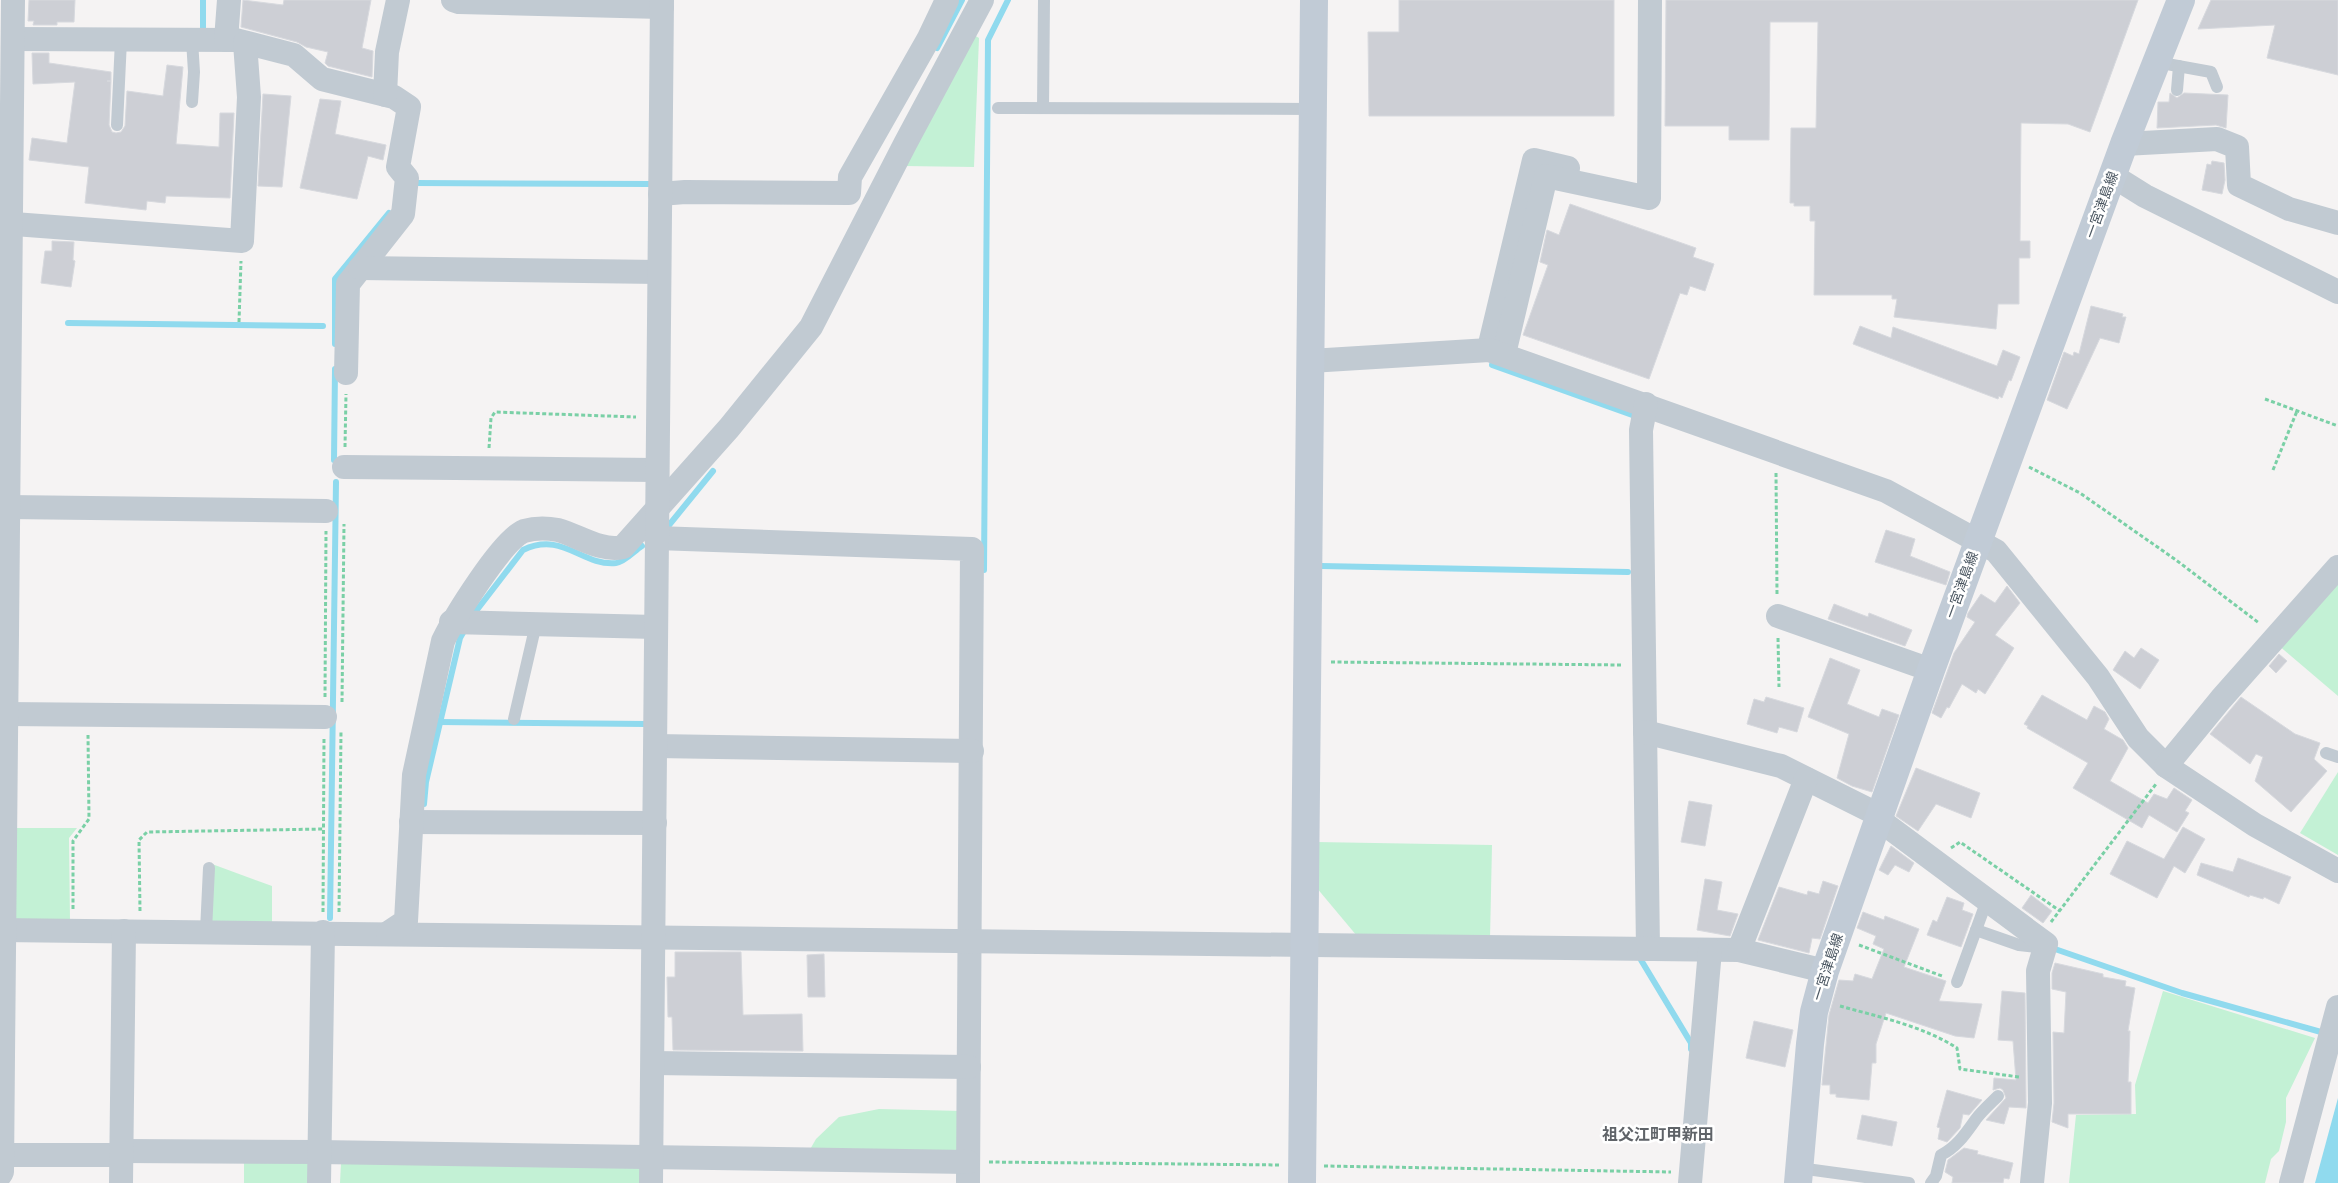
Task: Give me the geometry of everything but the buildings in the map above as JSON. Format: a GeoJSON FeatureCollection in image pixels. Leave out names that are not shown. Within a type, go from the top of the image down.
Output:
{"type":"FeatureCollection","features":[{"type":"Feature","properties":{"kind":"main road"},"geometry":{"type":"LineString","coordinates":[[1302,1174],[1314,0]]}},
{"type":"Feature","properties":{"kind":"main road","name":"一宮津島線"},"geometry":{"type":"LineString","coordinates":[[1799,1176],[1810,1044],[1825,971],[1931,670],[2124,144],[2167,64],[2181,0]]}},
{"type":"Feature","properties":{"kind":"street"},"geometry":{"type":"LineString","coordinates":[[14,0],[6,223],[4,472],[8,507],[3,643],[6,714],[2,930],[1,1161],[121,1153],[319,1152],[652,1157],[972,1169],[969,1068],[972,549],[656,538]]}},
{"type":"Feature","properties":{"kind":"street"},"geometry":{"type":"LineString","coordinates":[[6,223],[242,241],[248,97],[236,41],[230,0]]}},
{"type":"Feature","properties":{"kind":"street"},"geometry":{"type":"LineString","coordinates":[[385,95],[387,52],[398,0]]}},
{"type":"Feature","properties":{"kind":"street"},"geometry":{"type":"LineString","coordinates":[[453,0],[459,2],[662,3],[656,470],[655,936],[651,1183]]}},
{"type":"Feature","properties":{"kind":"street"},"geometry":{"type":"LineString","coordinates":[[660,194],[685,192],[849,193],[850,177],[929,38],[948,0]]}},
{"type":"Feature","properties":{"kind":"street"},"geometry":{"type":"LineString","coordinates":[[388,933],[406,921],[414,775],[443,641],[451,622],[507,544],[524,531],[545,528],[557,530],[612,550],[623,547],[656,512],[728,428],[811,327],[905,144],[982,0]]}},
{"type":"Feature","properties":{"kind":"street"},"geometry":{"type":"LineString","coordinates":[[1497,352],[1546,176],[1649,198],[1642,137],[1636,0]]}},
{"type":"Feature","properties":{"kind":"street"},"geometry":{"type":"LineString","coordinates":[[1642,137],[1650,0]]}},
{"type":"Feature","properties":{"kind":"street"},"geometry":{"type":"LineString","coordinates":[[13,40],[236,41],[294,55],[322,79],[394,97],[409,107],[398,167],[407,178],[403,214],[348,284],[346,373]]}},
{"type":"Feature","properties":{"kind":"street"},"geometry":{"type":"LineString","coordinates":[[2124,144],[2217,139],[2237,147],[2239,185],[2289,209],[2338,223]]}},
{"type":"Feature","properties":{"kind":"street"},"geometry":{"type":"LineString","coordinates":[[2113,176],[2145,196],[2338,292]]}},
{"type":"Feature","properties":{"kind":"street"},"geometry":{"type":"LineString","coordinates":[[360,268],[659,272]]}},
{"type":"Feature","properties":{"kind":"street"},"geometry":{"type":"LineString","coordinates":[[1310,361],[1497,352],[1886,491],[1996,551],[2098,677],[2138,738],[2166,766],[2255,825],[2338,871]]}},
{"type":"Feature","properties":{"kind":"street"},"geometry":{"type":"LineString","coordinates":[[1646,404],[1641,430],[1648,949]]}},
{"type":"Feature","properties":{"kind":"street"},"geometry":{"type":"LineString","coordinates":[[344,467],[656,470]]}},
{"type":"Feature","properties":{"kind":"street"},"geometry":{"type":"LineString","coordinates":[[8,507],[335,514]]}},
{"type":"Feature","properties":{"kind":"street"},"geometry":{"type":"LineString","coordinates":[[2166,766],[2221,699],[2338,568]]}},
{"type":"Feature","properties":{"kind":"street"},"geometry":{"type":"LineString","coordinates":[[1778,616],[1931,670]]}},
{"type":"Feature","properties":{"kind":"street"},"geometry":{"type":"LineString","coordinates":[[451,622],[656,627]]}},
{"type":"Feature","properties":{"kind":"street"},"geometry":{"type":"LineString","coordinates":[[6,714],[336,715]]}},
{"type":"Feature","properties":{"kind":"street"},"geometry":{"type":"LineString","coordinates":[[1645,732],[1781,766],[1879,817],[2044,945],[2038,971],[2040,1103],[2032,1183]]}},
{"type":"Feature","properties":{"kind":"street"},"geometry":{"type":"LineString","coordinates":[[656,746],[972,751]]}},
{"type":"Feature","properties":{"kind":"street"},"geometry":{"type":"LineString","coordinates":[[1739,950],[1806,779]]}},
{"type":"Feature","properties":{"kind":"street"},"geometry":{"type":"LineString","coordinates":[[411,822],[655,823]]}},
{"type":"Feature","properties":{"kind":"street"},"geometry":{"type":"LineString","coordinates":[[2,930],[971,939],[1739,950],[1825,971]]}},
{"type":"Feature","properties":{"kind":"street"},"geometry":{"type":"LineString","coordinates":[[121,1183],[132,931]]}},
{"type":"Feature","properties":{"kind":"street"},"geometry":{"type":"LineString","coordinates":[[319,1183],[331,932]]}},
{"type":"Feature","properties":{"kind":"street"},"geometry":{"type":"LineString","coordinates":[[1691,1178],[1710,950]]}},
{"type":"Feature","properties":{"kind":"street"},"geometry":{"type":"LineString","coordinates":[[2291,1183],[2338,1007]]}},
{"type":"Feature","properties":{"kind":"street"},"geometry":{"type":"LineString","coordinates":[[653,1063],[969,1068]]}},
{"type":"Feature","properties":{"kind":"lane"},"geometry":{"type":"LineString","coordinates":[[1043,108],[1044,0]]}},
{"type":"Feature","properties":{"kind":"lane"},"geometry":{"type":"LineString","coordinates":[[117,125],[121,40]]}},
{"type":"Feature","properties":{"kind":"lane"},"geometry":{"type":"LineString","coordinates":[[192,40],[194,72],[192,102]]}},
{"type":"Feature","properties":{"kind":"lane"},"geometry":{"type":"LineString","coordinates":[[2167,64],[2211,72],[2217,87]]}},
{"type":"Feature","properties":{"kind":"lane"},"geometry":{"type":"LineString","coordinates":[[2167,64],[2177,90]]}},
{"type":"Feature","properties":{"kind":"lane"},"geometry":{"type":"LineString","coordinates":[[998,108],[1313,109]]}},
{"type":"Feature","properties":{"kind":"lane"},"geometry":{"type":"LineString","coordinates":[[514,719],[536,624]]}},
{"type":"Feature","properties":{"kind":"lane"},"geometry":{"type":"LineString","coordinates":[[206,931],[209,868]]}},
{"type":"Feature","properties":{"kind":"lane"},"geometry":{"type":"LineString","coordinates":[[1956,982],[1987,900]]}},
{"type":"Feature","properties":{"kind":"lane"},"geometry":{"type":"LineString","coordinates":[[1976,930],[2019,945],[2044,945]]}},
{"type":"Feature","properties":{"kind":"lane"},"geometry":{"type":"LineString","coordinates":[[1931,1183],[1936,1176],[1941,1155],[1950,1150],[1964,1137],[1978,1117],[1998,1096]]}},
{"type":"Feature","properties":{"kind":"lane"},"geometry":{"type":"LineString","coordinates":[[1799,1176],[1910,1183]]}},
{"type":"Feature","properties":{"kind":"path"},"geometry":{"type":"LineString","coordinates":[[239,322],[242,241]]}},
{"type":"Feature","properties":{"kind":"path"},"geometry":{"type":"LineString","coordinates":[[344,467],[346,373]]}},
{"type":"Feature","properties":{"kind":"path"},"geometry":{"type":"LineString","coordinates":[[2265,399],[2338,426]]}},
{"type":"Feature","properties":{"kind":"path"},"geometry":{"type":"LineString","coordinates":[[2273,470],[2297,411]]}},
{"type":"Feature","properties":{"kind":"path"},"geometry":{"type":"LineString","coordinates":[[488,468],[491,418],[495,412],[657,418]]}},
{"type":"Feature","properties":{"kind":"path"},"geometry":{"type":"LineString","coordinates":[[1775,452],[1779,688]]}},
{"type":"Feature","properties":{"kind":"path"},"geometry":{"type":"LineString","coordinates":[[2009,457],[2080,493],[2176,560],[2277,637]]}},
{"type":"Feature","properties":{"kind":"path"},"geometry":{"type":"LineString","coordinates":[[331,932],[336,715],[335,514]]}},
{"type":"Feature","properties":{"kind":"path"},"geometry":{"type":"LineString","coordinates":[[1307,662],[1625,665]]}},
{"type":"Feature","properties":{"kind":"path"},"geometry":{"type":"LineString","coordinates":[[73,930],[73,841],[89,819],[88,715]]}},
{"type":"Feature","properties":{"kind":"path"},"geometry":{"type":"LineString","coordinates":[[2044,945],[2047,928],[2154,786],[2166,766]]}},
{"type":"Feature","properties":{"kind":"path"},"geometry":{"type":"LineString","coordinates":[[132,931],[139,840],[146,832],[324,829]]}},
{"type":"Feature","properties":{"kind":"path"},"geometry":{"type":"LineString","coordinates":[[1934,858],[1960,842],[2060,911]]}},
{"type":"Feature","properties":{"kind":"path"},"geometry":{"type":"LineString","coordinates":[[1837,936],[1956,982]]}},
{"type":"Feature","properties":{"kind":"path"},"geometry":{"type":"LineString","coordinates":[[1818,999],[1889,1019],[1944,1040],[1957,1048],[1960,1068],[2040,1080]]}},
{"type":"Feature","properties":{"kind":"path"},"geometry":{"type":"LineString","coordinates":[[972,1169],[1691,1178]]}},
{"type":"Feature","properties":{"kind":"green space"},"geometry":{"type":"Polygon","coordinates":[[[972,34],[979,38],[974,167],[904,166],[972,34]]]}},
{"type":"Feature","properties":{"kind":"green space"},"geometry":{"type":"Polygon","coordinates":[[[2338,577],[2338,696],[2277,644],[2338,577]]]}},
{"type":"Feature","properties":{"kind":"green space"},"geometry":{"type":"Polygon","coordinates":[[[2338,772],[2338,855],[2300,833],[2338,772]]]}},
{"type":"Feature","properties":{"kind":"green space"},"geometry":{"type":"Polygon","coordinates":[[[10,828],[77,828],[69,838],[70,921],[18,921],[9,910],[10,828]]]}},
{"type":"Feature","properties":{"kind":"green space"},"geometry":{"type":"Polygon","coordinates":[[[1316,842],[1492,845],[1490,939],[1357,936],[1316,887],[1316,842]]]}},
{"type":"Feature","properties":{"kind":"green space"},"geometry":{"type":"Polygon","coordinates":[[[212,864],[272,886],[272,924],[211,923],[212,864]]]}},
{"type":"Feature","properties":{"kind":"green space"},"geometry":{"type":"Polygon","coordinates":[[[2163,991],[2315,1038],[2286,1098],[2286,1122],[2279,1151],[2271,1159],[2265,1183],[2069,1183],[2076,1115],[2136,1114],[2135,1085],[2163,991]]]}},
{"type":"Feature","properties":{"kind":"green space"},"geometry":{"type":"Polygon","coordinates":[[[879,1109],[963,1111],[963,1152],[808,1153],[816,1139],[839,1117],[879,1109]]]}},
{"type":"Feature","properties":{"kind":"green space"},"geometry":{"type":"Polygon","coordinates":[[[244,1157],[313,1158],[315,1183],[244,1183],[244,1157]]]}},
{"type":"Feature","properties":{"kind":"green space"},"geometry":{"type":"Polygon","coordinates":[[[341,1163],[641,1164],[644,1183],[340,1183],[341,1163]]]}},
{"type":"Feature","properties":{"kind":"water"},"geometry":{"type":"Polygon","coordinates":[[[2338,1098],[2338,1183],[2315,1183],[2338,1098]]]}},
{"type":"Feature","properties":{"kind":"waterway"},"geometry":{"type":"LineString","coordinates":[[203,0],[203,29]]}},
{"type":"Feature","properties":{"kind":"waterway"},"geometry":{"type":"LineString","coordinates":[[937,48],[962,0]]}},
{"type":"Feature","properties":{"kind":"waterway"},"geometry":{"type":"LineString","coordinates":[[984,570],[988,40],[1008,0]]}},
{"type":"Feature","properties":{"kind":"waterway"},"geometry":{"type":"LineString","coordinates":[[414,183],[651,184]]}},
{"type":"Feature","properties":{"kind":"waterway"},"geometry":{"type":"LineString","coordinates":[[335,344],[335,279],[389,213]]}},
{"type":"Feature","properties":{"kind":"waterway"},"geometry":{"type":"LineString","coordinates":[[68,323],[323,326]]}},
{"type":"Feature","properties":{"kind":"waterway"},"geometry":{"type":"LineString","coordinates":[[1493,360],[1492,365],[1635,416],[1635,419]]}},
{"type":"Feature","properties":{"kind":"waterway"},"geometry":{"type":"LineString","coordinates":[[334,460],[335,369]]}},
{"type":"Feature","properties":{"kind":"waterway"},"geometry":{"type":"LineString","coordinates":[[665,530],[713,471]]}},
{"type":"Feature","properties":{"kind":"waterway"},"geometry":{"type":"LineString","coordinates":[[330,918],[336,482]]}},
{"type":"Feature","properties":{"kind":"waterway"},"geometry":{"type":"LineString","coordinates":[[473,615],[523,550],[537,545],[549,544],[571,550],[592,560],[616,563],[642,546]]}},
{"type":"Feature","properties":{"kind":"waterway"},"geometry":{"type":"LineString","coordinates":[[1321,566],[1628,572]]}},
{"type":"Feature","properties":{"kind":"waterway"},"geometry":{"type":"LineString","coordinates":[[424,804],[426,782],[460,638],[464,631]]}},
{"type":"Feature","properties":{"kind":"waterway"},"geometry":{"type":"LineString","coordinates":[[440,722],[646,724]]}},
{"type":"Feature","properties":{"kind":"waterway"},"geometry":{"type":"LineString","coordinates":[[2055,949],[2182,993],[2321,1032]]}},
{"type":"Feature","properties":{"kind":"waterway"},"geometry":{"type":"LineString","coordinates":[[1641,960],[1691,1043],[1691,1049]]}},
{"type":"Feature","properties":{"kind":"district","name":"祖父江町甲新田"},"geometry":{"type":"Point","coordinates":[1658,1135]}}]}
